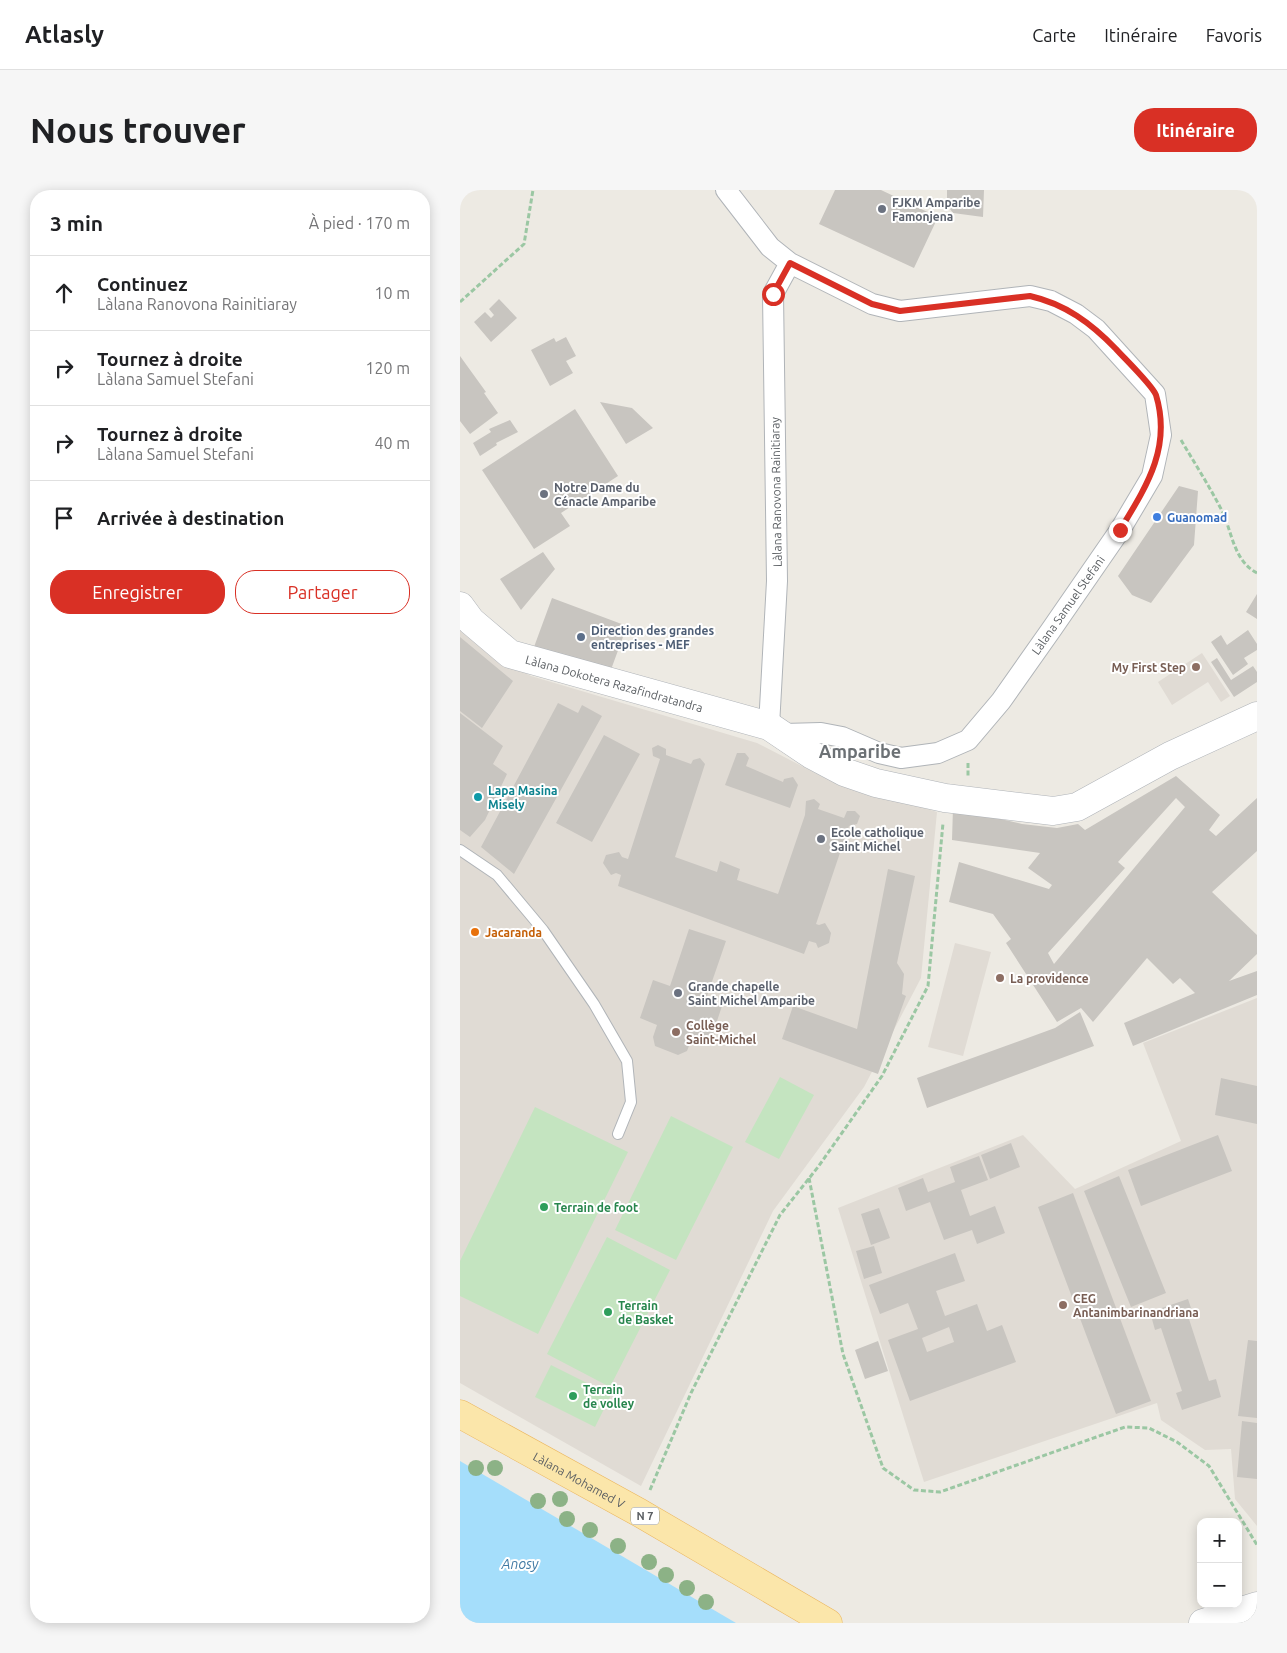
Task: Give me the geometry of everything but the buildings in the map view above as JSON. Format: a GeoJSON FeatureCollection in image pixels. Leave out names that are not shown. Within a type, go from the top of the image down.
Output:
{"type":"FeatureCollection","features":[{"type":"Feature","properties":{"kind":"main road","name":"Làlana Mohamed V"},"geometry":{"type":"LineString","coordinates":[[460,1414],[640,1513],[828,1623]]}},
{"type":"Feature","properties":{"kind":"street","name":"Làlana Samuel Stefani"},"geometry":{"type":"LineString","coordinates":[[726,190],[770,247],[790,263],[872,304],[900,311],[1030,296],[1051,300],[1096,329],[1155,394],[1161,435],[1152,476],[1120,530],[1001,701],[968,740],[938,754],[901,758],[879,752],[842,737],[821,733],[777,730]]}},
{"type":"Feature","properties":{"kind":"street","name":"Làlana Ranovona Rainitiaray"},"geometry":{"type":"LineString","coordinates":[[777,730],[773,294],[790,263]]}},
{"type":"Feature","properties":{"kind":"street","name":"Làlana Dokotera Razafindratandra"},"geometry":{"type":"LineString","coordinates":[[460,606],[471,621],[510,654],[777,730]]}},
{"type":"Feature","properties":{"kind":"street"},"geometry":{"type":"LineString","coordinates":[[777,730],[812,754],[844,772],[876,783],[957,799],[1053,811],[1077,807],[1170,756],[1257,716]]}},
{"type":"Feature","properties":{"kind":"street"},"geometry":{"type":"LineString","coordinates":[[1203,1623],[1246,1614]]}},
{"type":"Feature","properties":{"kind":"lane"},"geometry":{"type":"LineString","coordinates":[[460,850],[496,875],[544,930],[594,1004],[627,1061],[631,1102],[618,1134]]}},
{"type":"Feature","properties":{"kind":"path"},"geometry":{"type":"LineString","coordinates":[[460,302],[524,244],[533,190]]}},
{"type":"Feature","properties":{"kind":"path"},"geometry":{"type":"LineString","coordinates":[[1189,453],[1222,510],[1233,544],[1251,570],[1257,572]]}},
{"type":"Feature","properties":{"kind":"path"},"geometry":{"type":"LineString","coordinates":[[640,1513],[691,1393],[780,1215],[882,1076],[928,986],[968,740]]}},
{"type":"Feature","properties":{"kind":"path"},"geometry":{"type":"LineString","coordinates":[[809,1178],[843,1354],[883,1468],[914,1490],[940,1492],[1125,1427],[1150,1428],[1177,1442],[1209,1466],[1257,1545]]}},
{"type":"Feature","properties":{"kind":"shaded area","name":"Collège Saint-Michel"},"geometry":{"type":"Polygon","coordinates":[[[460,623],[508,664],[531,676],[757,743],[823,777],[937,812],[921,978],[864,1087],[773,1211],[641,1486],[460,1383],[460,623]]]}},
{"type":"Feature","properties":{"kind":"shaded area","name":"My First Step"},"geometry":{"type":"Polygon","coordinates":[[[1202,653],[1230,696],[1221,702],[1208,682],[1172,705],[1158,682],[1202,653]]]}},
{"type":"Feature","properties":{"kind":"shaded area"},"geometry":{"type":"Polygon","coordinates":[[[955,943],[991,952],[963,1056],[928,1047],[955,943]]]}},
{"type":"Feature","properties":{"kind":"shaded area","name":"CEG Antanimbarinandriana"},"geometry":{"type":"Polygon","coordinates":[[[1257,998],[1257,1526],[1235,1499],[1231,1449],[1205,1450],[1161,1420],[1157,1403],[924,1482],[838,1208],[1023,1135],[1075,1189],[1181,1141],[1143,1043],[1257,998]]]}},
{"type":"Feature","properties":{"kind":"green space"},"geometry":{"type":"Polygon","coordinates":[[[780,1077],[814,1095],[779,1159],[745,1142],[780,1077]]]}},
{"type":"Feature","properties":{"kind":"green space","name":"Terrain de foot"},"geometry":{"type":"Polygon","coordinates":[[[535,1107],[628,1152],[538,1334],[460,1296],[460,1261],[535,1107]]]}},
{"type":"Feature","properties":{"kind":"green space"},"geometry":{"type":"Polygon","coordinates":[[[671,1116],[733,1147],[676,1260],[615,1230],[671,1116]]]}},
{"type":"Feature","properties":{"kind":"green space","name":"Terrain de Basket"},"geometry":{"type":"Polygon","coordinates":[[[607,1237],[670,1270],[610,1387],[547,1354],[607,1237]]]}},
{"type":"Feature","properties":{"kind":"green space","name":"Terrain de volley"},"geometry":{"type":"Polygon","coordinates":[[[551,1365],[611,1395],[595,1427],[535,1397],[551,1365]]]}},
{"type":"Feature","properties":{"kind":"water","name":"Anosy"},"geometry":{"type":"Polygon","coordinates":[[[460,1461],[736,1623],[460,1623],[460,1461]]]}},
{"type":"Feature","properties":{"kind":"place","name":"FJKM Amparibe Famonjena"},"geometry":{"type":"Point","coordinates":[882,209]}},
{"type":"Feature","properties":{"kind":"place","name":"Notre Dame du Cénacle Amparibe"},"geometry":{"type":"Point","coordinates":[544,494]}},
{"type":"Feature","properties":{"kind":"place","name":"Guanomad"},"geometry":{"type":"Point","coordinates":[1157,517]}},
{"type":"Feature","properties":{"kind":"place","name":"Direction des grandes entreprises - MEF"},"geometry":{"type":"Point","coordinates":[581,637]}},
{"type":"Feature","properties":{"kind":"place","name":"My First Step"},"geometry":{"type":"Point","coordinates":[1196,667]}},
{"type":"Feature","properties":{"kind":"place","name":"Lapa Masina Misely"},"geometry":{"type":"Point","coordinates":[478,797]}},
{"type":"Feature","properties":{"kind":"place","name":"Ecole catholique Saint Michel"},"geometry":{"type":"Point","coordinates":[821,839]}},
{"type":"Feature","properties":{"kind":"place","name":"Jacaranda"},"geometry":{"type":"Point","coordinates":[475,932]}},
{"type":"Feature","properties":{"kind":"place","name":"La providence"},"geometry":{"type":"Point","coordinates":[1000,978]}},
{"type":"Feature","properties":{"kind":"place","name":"Grande chapelle Saint Michel Amparibe"},"geometry":{"type":"Point","coordinates":[678,993]}},
{"type":"Feature","properties":{"kind":"place","name":"Collège Saint-Michel"},"geometry":{"type":"Point","coordinates":[676,1032]}},
{"type":"Feature","properties":{"kind":"place","name":"Terrain de foot"},"geometry":{"type":"Point","coordinates":[544,1207]}},
{"type":"Feature","properties":{"kind":"place","name":"CEG Antanimbarinandriana"},"geometry":{"type":"Point","coordinates":[1063,1305]}},
{"type":"Feature","properties":{"kind":"place","name":"Terrain de Basket"},"geometry":{"type":"Point","coordinates":[608,1312]}},
{"type":"Feature","properties":{"kind":"place","name":"Terrain de volley"},"geometry":{"type":"Point","coordinates":[573,1396]}},
{"type":"Feature","properties":{"kind":"district","name":"Amparibe"},"geometry":{"type":"Point","coordinates":[860,751]}},
{"type":"Feature","properties":{"kind":"route"},"geometry":{"type":"LineString","coordinates":[[773,294],[790,263],[872,304],[900,311],[1030,296],[1051,300],[1076,314],[1096,329],[1127,360],[1155,394],[1161,435],[1152,476],[1120,530]]}}]}
